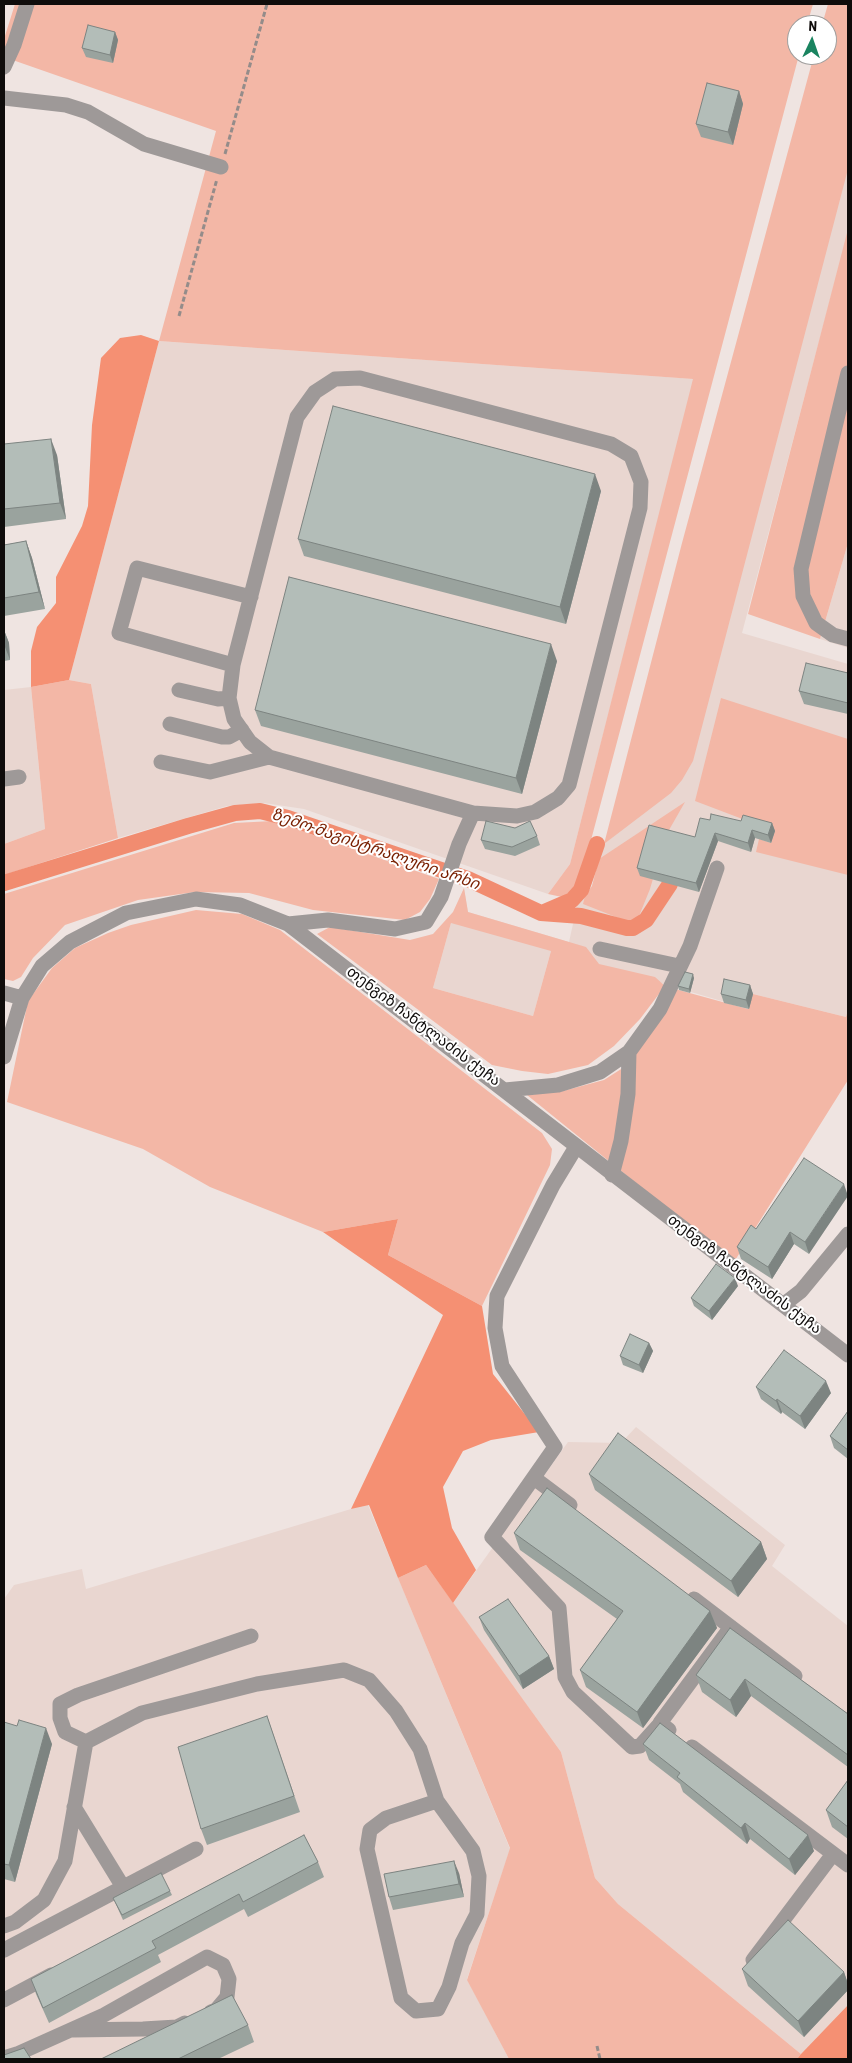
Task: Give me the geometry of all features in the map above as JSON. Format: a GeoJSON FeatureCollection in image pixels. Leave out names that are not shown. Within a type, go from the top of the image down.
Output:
{"type":"FeatureCollection","features":[{"type":"Feature","properties":{"kind":"street"},"geometry":{"type":"LineString","coordinates":[[4,67],[14,44],[27,4]]}},
{"type":"Feature","properties":{"kind":"street"},"geometry":{"type":"LineString","coordinates":[[4,98],[66,105],[88,112],[144,144],[221,167]]}},
{"type":"Feature","properties":{"kind":"street"},"geometry":{"type":"LineString","coordinates":[[848,373],[801,569],[803,596],[816,623],[833,635],[848,640]]}},
{"type":"Feature","properties":{"kind":"street"},"geometry":{"type":"LineString","coordinates":[[360,378],[611,444],[632,456],[641,482],[640,508],[569,785],[558,798],[535,812],[516,816],[473,813],[270,757],[250,742],[234,719],[229,698],[233,665],[297,417],[315,392],[335,379],[360,378]]}},
{"type":"Feature","properties":{"kind":"street"},"geometry":{"type":"LineString","coordinates":[[233,665],[119,633],[137,568],[251,597]]}},
{"type":"Feature","properties":{"kind":"street"},"geometry":{"type":"LineString","coordinates":[[179,690],[218,699],[229,698]]}},
{"type":"Feature","properties":{"kind":"street"},"geometry":{"type":"LineString","coordinates":[[170,724],[222,737],[229,737],[242,730]]}},
{"type":"Feature","properties":{"kind":"street"},"geometry":{"type":"LineString","coordinates":[[161,762],[210,772],[270,757]]}},
{"type":"Feature","properties":{"kind":"street"},"geometry":{"type":"LineString","coordinates":[[288,924],[328,920],[395,929],[426,922],[441,897],[458,846],[473,813]]}},
{"type":"Feature","properties":{"kind":"street"},"geometry":{"type":"LineString","coordinates":[[505,1090],[558,1085],[600,1072],[628,1052],[660,1009],[690,946],[717,868]]}},
{"type":"Feature","properties":{"kind":"street","name":"თენგიზ ჩანტლაძის ქუჩა"},"geometry":{"type":"LineString","coordinates":[[4,1057],[22,998],[42,966],[70,942],[126,913],[196,899],[240,905],[288,924],[848,1355]]}},
{"type":"Feature","properties":{"kind":"street"},"geometry":{"type":"LineString","coordinates":[[600,949],[679,966]]}},
{"type":"Feature","properties":{"kind":"street"},"geometry":{"type":"LineString","coordinates":[[4,993],[22,998]]}},
{"type":"Feature","properties":{"kind":"street"},"geometry":{"type":"LineString","coordinates":[[612,1175],[621,1142],[628,1094],[628,1052]]}},
{"type":"Feature","properties":{"kind":"street"},"geometry":{"type":"LineString","coordinates":[[576,1147],[553,1185],[497,1296],[495,1328],[502,1366],[555,1447],[492,1536],[559,1608],[565,1677],[573,1692],[632,1747],[640,1746],[660,1724],[731,1627]]}},
{"type":"Feature","properties":{"kind":"street"},"geometry":{"type":"LineString","coordinates":[[783,1305],[801,1291],[848,1234]]}},
{"type":"Feature","properties":{"kind":"street"},"geometry":{"type":"LineString","coordinates":[[534,1478],[581,1514]]}},
{"type":"Feature","properties":{"kind":"street"},"geometry":{"type":"LineString","coordinates":[[684,1591],[809,1687]]}},
{"type":"Feature","properties":{"kind":"street"},"geometry":{"type":"LineString","coordinates":[[86,1742],[65,1732],[60,1718],[60,1704],[78,1695],[251,1636]]}},
{"type":"Feature","properties":{"kind":"street"},"geometry":{"type":"LineString","coordinates":[[86,1742],[142,1713],[257,1684],[344,1670],[369,1680],[396,1711],[420,1749],[437,1801],[473,1851],[479,1876],[477,1914],[462,1943],[449,1987],[438,2009],[416,2012],[401,1998],[367,1849],[370,1830],[386,1818],[437,1801]]}},
{"type":"Feature","properties":{"kind":"street"},"geometry":{"type":"LineString","coordinates":[[660,1724],[848,1865]]}},
{"type":"Feature","properties":{"kind":"street"},"geometry":{"type":"LineString","coordinates":[[4,1926],[15,1922],[44,1900],[65,1861],[86,1742]]}},
{"type":"Feature","properties":{"kind":"street"},"geometry":{"type":"LineString","coordinates":[[74,1807],[124,1887]]}},
{"type":"Feature","properties":{"kind":"street"},"geometry":{"type":"LineString","coordinates":[[4,1950],[196,1849]]}},
{"type":"Feature","properties":{"kind":"street"},"geometry":{"type":"LineString","coordinates":[[744,1971],[833,1854]]}},
{"type":"Feature","properties":{"kind":"street"},"geometry":{"type":"LineString","coordinates":[[4,2058],[73,2030],[104,2015],[207,1957],[223,1965],[229,1980],[227,1997],[216,2010],[177,2027],[73,2030]]}},
{"type":"Feature","properties":{"kind":"street"},"geometry":{"type":"LineString","coordinates":[[4,2000],[64,1968]]}},
{"type":"Feature","properties":{"kind":"path"},"geometry":{"type":"LineString","coordinates":[[597,2046],[600,2059]]}},
{"type":"Feature","properties":{"kind":"shaded area"},"geometry":{"type":"Polygon","coordinates":[[[15,4],[813,4],[810,15],[787,15],[787,65],[796,65],[586,859],[577,887],[562,897],[548,894],[570,864],[693,379],[159,341],[216,131],[4,57],[4,39],[15,4]]]}},
{"type":"Feature","properties":{"kind":"shaded area"},"geometry":{"type":"Polygon","coordinates":[[[828,4],[848,4],[848,169],[693,761],[682,780],[671,793],[604,844],[682,543],[811,65],[837,65],[837,15],[825,15],[828,4]]]}},
{"type":"Feature","properties":{"kind":"shaded area"},"geometry":{"type":"Polygon","coordinates":[[[848,161],[848,232],[742,633],[848,664],[848,1010],[846,1017],[753,994],[749,1009],[551,951],[533,1016],[433,988],[451,923],[464,888],[468,912],[569,942],[577,906],[592,886],[604,844],[680,777],[848,161]]]}},
{"type":"Feature","properties":{"kind":"shaded area"},"geometry":{"type":"Polygon","coordinates":[[[848,229],[848,543],[820,639],[748,614],[848,229]]]}},
{"type":"Feature","properties":{"kind":"shaded area"},"geometry":{"type":"Polygon","coordinates":[[[141,335],[159,341],[69,680],[31,687],[31,651],[37,627],[56,603],[56,577],[82,526],[88,506],[92,425],[101,358],[120,338],[141,335]]]}},
{"type":"Feature","properties":{"kind":"shaded area"},"geometry":{"type":"Polygon","coordinates":[[[159,341],[694,379],[570,864],[548,894],[304,809],[264,803],[227,806],[118,838],[91,684],[69,680],[159,341]]]}},
{"type":"Feature","properties":{"kind":"shaded area"},"geometry":{"type":"Polygon","coordinates":[[[848,543],[848,648],[820,639],[848,543]]]}},
{"type":"Feature","properties":{"kind":"shaded area"},"geometry":{"type":"Polygon","coordinates":[[[69,680],[91,684],[118,838],[4,875],[4,844],[45,829],[31,687],[69,680]]]}},
{"type":"Feature","properties":{"kind":"shaded area"},"geometry":{"type":"Polygon","coordinates":[[[31,687],[45,829],[4,844],[4,690],[31,687]]]}},
{"type":"Feature","properties":{"kind":"shaded area"},"geometry":{"type":"Polygon","coordinates":[[[721,698],[848,739],[848,875],[756,852],[759,839],[771,843],[774,831],[695,801],[721,698]]]}},
{"type":"Feature","properties":{"kind":"shaded area"},"geometry":{"type":"Polygon","coordinates":[[[685,802],[665,837],[650,889],[639,916],[634,921],[626,921],[583,904],[585,896],[592,886],[599,859],[685,802]]]}},
{"type":"Feature","properties":{"kind":"shaded area"},"geometry":{"type":"Polygon","coordinates":[[[273,821],[439,879],[430,899],[420,912],[405,920],[313,910],[249,893],[195,892],[138,900],[65,925],[33,958],[21,977],[13,981],[4,979],[4,894],[234,823],[273,821]]]}},
{"type":"Feature","properties":{"kind":"shaded area"},"geometry":{"type":"Polygon","coordinates":[[[464,888],[468,912],[586,947],[599,964],[655,977],[665,986],[640,1019],[614,1046],[588,1065],[548,1074],[522,1071],[492,1065],[317,934],[330,927],[410,940],[433,934],[453,912],[464,888]],[[451,923],[433,988],[533,1016],[551,951],[451,923]]]}},
{"type":"Feature","properties":{"kind":"shaded area"},"geometry":{"type":"Polygon","coordinates":[[[196,910],[242,914],[280,930],[542,1133],[552,1149],[550,1165],[482,1306],[388,1255],[398,1219],[323,1232],[210,1187],[143,1149],[7,1102],[28,1001],[52,968],[75,948],[108,933],[131,925],[196,910]]]}},
{"type":"Feature","properties":{"kind":"shaded area"},"geometry":{"type":"Polygon","coordinates":[[[675,989],[748,1009],[753,994],[846,1017],[848,1010],[848,1080],[734,1262],[527,1095],[563,1091],[604,1080],[629,1064],[675,989]]]}},
{"type":"Feature","properties":{"kind":"shaded area"},"geometry":{"type":"Polygon","coordinates":[[[398,1219],[388,1255],[482,1306],[493,1374],[539,1432],[491,1440],[463,1451],[443,1487],[452,1528],[476,1570],[453,1603],[426,1565],[398,1578],[369,1505],[351,1509],[443,1315],[323,1232],[398,1219]]]}},
{"type":"Feature","properties":{"kind":"shaded area"},"geometry":{"type":"Polygon","coordinates":[[[636,1427],[785,1545],[772,1566],[848,1626],[848,2005],[801,2054],[618,1904],[595,1878],[561,1752],[453,1603],[568,1442],[621,1443],[636,1427]]]}},
{"type":"Feature","properties":{"kind":"shaded area"},"geometry":{"type":"Polygon","coordinates":[[[368,1505],[510,1849],[467,1979],[509,2059],[4,2059],[4,1599],[14,1585],[82,1569],[86,1589],[368,1505]]]}},
{"type":"Feature","properties":{"kind":"shaded area"},"geometry":{"type":"Polygon","coordinates":[[[426,1565],[561,1752],[595,1878],[618,1904],[801,2054],[797,2059],[509,2059],[467,1980],[510,1848],[398,1578],[426,1565]]]}},
{"type":"Feature","properties":{"kind":"shaded area"},"geometry":{"type":"Polygon","coordinates":[[[848,2005],[848,2059],[797,2059],[801,2054],[848,2005]]]}},
{"type":"Feature","properties":{"kind":"building"},"geometry":{"type":"Polygon","coordinates":[[[88,25],[115,32],[110,55],[82,48],[88,25]]]}},
{"type":"Feature","properties":{"kind":"building"},"geometry":{"type":"Polygon","coordinates":[[[707,83],[739,91],[728,132],[696,124],[707,83]]]}},
{"type":"Feature","properties":{"kind":"building"},"geometry":{"type":"Polygon","coordinates":[[[333,406],[595,474],[560,607],[298,539],[333,406]]]}},
{"type":"Feature","properties":{"kind":"building"},"geometry":{"type":"Polygon","coordinates":[[[51,439],[60,503],[4,509],[4,444],[51,439]]]}},
{"type":"Feature","properties":{"kind":"building"},"geometry":{"type":"Polygon","coordinates":[[[26,541],[39,592],[4,598],[4,545],[26,541]]]}},
{"type":"Feature","properties":{"kind":"building"},"geometry":{"type":"Polygon","coordinates":[[[289,577],[551,644],[516,778],[255,710],[289,577]]]}},
{"type":"Feature","properties":{"kind":"building"},"geometry":{"type":"Polygon","coordinates":[[[806,663],[848,673],[848,703],[799,691],[806,663]]]}},
{"type":"Feature","properties":{"kind":"building"},"geometry":{"type":"Polygon","coordinates":[[[711,814],[741,821],[743,815],[772,823],[768,835],[752,830],[748,843],[715,833],[696,883],[637,868],[649,825],[695,837],[700,818],[710,820],[711,814]]]}},
{"type":"Feature","properties":{"kind":"building"},"geometry":{"type":"Polygon","coordinates":[[[486,821],[515,828],[530,821],[537,836],[512,847],[481,840],[486,821]]]}},
{"type":"Feature","properties":{"kind":"building"},"geometry":{"type":"Polygon","coordinates":[[[685,972],[693,974],[689,989],[678,986],[685,972]]]}},
{"type":"Feature","properties":{"kind":"building"},"geometry":{"type":"Polygon","coordinates":[[[724,979],[750,985],[746,1000],[721,994],[724,979]]]}},
{"type":"Feature","properties":{"kind":"building"},"geometry":{"type":"Polygon","coordinates":[[[804,1158],[844,1184],[805,1242],[790,1232],[768,1267],[737,1247],[751,1225],[756,1229],[804,1158]]]}},
{"type":"Feature","properties":{"kind":"building"},"geometry":{"type":"Polygon","coordinates":[[[716,1264],[735,1278],[709,1311],[691,1298],[716,1264]]]}},
{"type":"Feature","properties":{"kind":"building"},"geometry":{"type":"Polygon","coordinates":[[[630,1334],[649,1343],[639,1365],[620,1356],[630,1334]]]}},
{"type":"Feature","properties":{"kind":"building"},"geometry":{"type":"Polygon","coordinates":[[[784,1350],[826,1381],[800,1416],[777,1399],[776,1401],[756,1387],[784,1350]]]}},
{"type":"Feature","properties":{"kind":"building"},"geometry":{"type":"Polygon","coordinates":[[[848,1411],[848,1450],[830,1436],[848,1411]]]}},
{"type":"Feature","properties":{"kind":"building"},"geometry":{"type":"Polygon","coordinates":[[[618,1433],[761,1542],[731,1581],[589,1474],[618,1433]]]}},
{"type":"Feature","properties":{"kind":"building"},"geometry":{"type":"Polygon","coordinates":[[[547,1488],[710,1611],[637,1712],[580,1670],[623,1611],[514,1533],[547,1488]]]}},
{"type":"Feature","properties":{"kind":"building"},"geometry":{"type":"Polygon","coordinates":[[[508,1599],[549,1656],[519,1676],[479,1617],[508,1599]]]}},
{"type":"Feature","properties":{"kind":"building"},"geometry":{"type":"Polygon","coordinates":[[[730,1628],[848,1714],[848,1755],[745,1679],[730,1700],[696,1675],[730,1628]]]}},
{"type":"Feature","properties":{"kind":"building"},"geometry":{"type":"Polygon","coordinates":[[[267,1716],[294,1796],[201,1829],[178,1747],[267,1716]]]}},
{"type":"Feature","properties":{"kind":"building"},"geometry":{"type":"Polygon","coordinates":[[[19,1720],[46,1728],[9,1865],[4,1864],[4,1722],[17,1726],[19,1720]]]}},
{"type":"Feature","properties":{"kind":"building"},"geometry":{"type":"Polygon","coordinates":[[[660,1723],[808,1835],[789,1859],[745,1823],[741,1828],[677,1777],[680,1773],[643,1744],[660,1723]]]}},
{"type":"Feature","properties":{"kind":"building"},"geometry":{"type":"Polygon","coordinates":[[[848,1780],[848,1827],[826,1810],[848,1780]]]}},
{"type":"Feature","properties":{"kind":"building"},"geometry":{"type":"Polygon","coordinates":[[[304,1835],[318,1862],[243,1902],[239,1894],[152,1941],[156,1948],[43,2008],[31,1979],[304,1835]]]}},
{"type":"Feature","properties":{"kind":"building"},"geometry":{"type":"Polygon","coordinates":[[[454,1861],[459,1884],[389,1897],[384,1874],[454,1861]]]}},
{"type":"Feature","properties":{"kind":"building"},"geometry":{"type":"Polygon","coordinates":[[[161,1873],[170,1891],[122,1915],[113,1898],[161,1873]]]}},
{"type":"Feature","properties":{"kind":"building"},"geometry":{"type":"Polygon","coordinates":[[[788,1920],[844,1972],[798,2021],[742,1969],[788,1920]]]}},
{"type":"Feature","properties":{"kind":"building"},"geometry":{"type":"Polygon","coordinates":[[[232,1995],[248,2025],[178,2059],[101,2059],[232,1995]]]}},
{"type":"Feature","properties":{"kind":"building"},"geometry":{"type":"Polygon","coordinates":[[[24,2048],[31,2059],[4,2059],[4,2055],[24,2048]]]}},
{"type":"Feature","properties":{"kind":"waterway","name":"ზემო-მაგისტრალური არხი"},"geometry":{"type":"LineString","coordinates":[[4,883],[188,826],[235,813],[260,811],[288,818],[468,879],[541,913],[581,916],[633,928],[646,920],[670,884]]}},
{"type":"Feature","properties":{"kind":"waterway","name":"ზემო-მაგისტრალური არხი"},"geometry":{"type":"LineString","coordinates":[[544,912],[572,900],[581,890],[597,844]]}}]}
